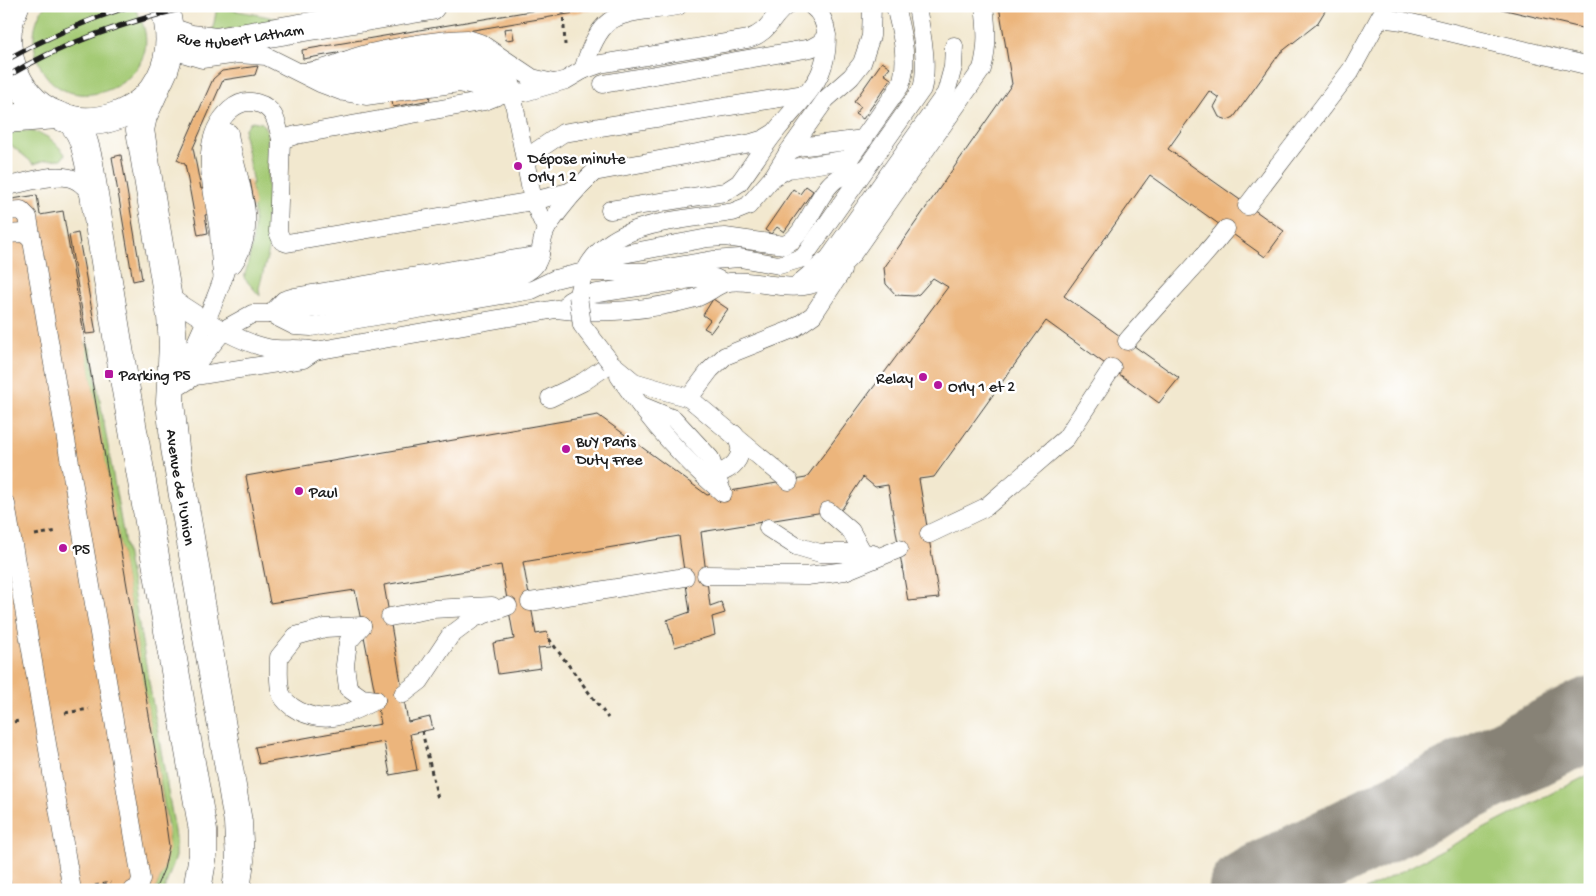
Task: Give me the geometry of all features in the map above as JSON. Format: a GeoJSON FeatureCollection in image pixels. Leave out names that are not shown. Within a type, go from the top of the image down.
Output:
{"type":"FeatureCollection","features":[{"type":"Feature","properties":{"kind":"street"},"geometry":{"type":"LineString","coordinates":[[14,6],[6,35],[8,56],[15,76],[27,93],[42,106],[77,126],[83,136],[203,831],[203,855],[197,890]]}},
{"type":"Feature","properties":{"kind":"street","name":"Rue Hubert Latham"},"geometry":{"type":"LineString","coordinates":[[170,23],[191,39],[216,42],[431,6]]}},
{"type":"Feature","properties":{"kind":"street","name":"Avenue de l'Union"},"geometry":{"type":"LineString","coordinates":[[170,23],[166,66],[143,116],[140,130],[143,159],[168,296],[173,344],[175,448],[238,822],[240,861],[236,890]]}},
{"type":"Feature","properties":{"kind":"street","name":"Avenue de l'Union"},"geometry":{"type":"LineString","coordinates":[[6,119],[63,117],[101,121],[123,114],[142,102],[157,85]]}},
{"type":"Feature","properties":{"kind":"lane"},"geometry":{"type":"LineString","coordinates":[[350,6],[391,13]]}},
{"type":"Feature","properties":{"kind":"lane"},"geometry":{"type":"LineString","coordinates":[[583,70],[590,46],[605,23],[615,17],[678,6]]}},
{"type":"Feature","properties":{"kind":"lane"},"geometry":{"type":"LineString","coordinates":[[170,23],[182,53],[202,60],[255,54],[266,56],[328,86],[366,96],[459,83],[505,93],[525,92],[566,80],[583,70],[600,64],[759,36],[786,6]]}},
{"type":"Feature","properties":{"kind":"lane"},"geometry":{"type":"LineString","coordinates":[[610,210],[725,192],[739,183],[774,133],[821,72],[827,50],[827,35],[824,22],[818,10],[812,6]]}},
{"type":"Feature","properties":{"kind":"lane"},"geometry":{"type":"LineString","coordinates":[[723,493],[708,474],[637,403],[611,363],[582,325],[578,304],[584,272],[601,249],[618,236],[638,227],[733,212],[748,206],[773,177],[826,98],[851,77],[862,63],[870,36],[872,6]]}},
{"type":"Feature","properties":{"kind":"lane"},"geometry":{"type":"LineString","coordinates":[[773,177],[788,169],[849,159],[864,139],[900,86],[904,77],[905,65],[896,6]]}},
{"type":"Feature","properties":{"kind":"lane"},"geometry":{"type":"LineString","coordinates":[[271,314],[295,326],[311,327],[532,290],[555,279],[584,272],[613,256],[708,238],[733,238],[779,245],[788,243],[835,180],[860,172],[867,166],[922,89],[925,77],[925,62],[916,6]]}},
{"type":"Feature","properties":{"kind":"lane"},"geometry":{"type":"LineString","coordinates":[[689,398],[710,370],[725,356],[793,329],[813,315],[851,256],[982,69],[987,50],[988,31],[984,6]]}},
{"type":"Feature","properties":{"kind":"lane"},"geometry":{"type":"LineString","coordinates":[[1247,206],[1351,70],[1383,12],[1403,21],[1590,66]]}},
{"type":"Feature","properties":{"kind":"lane"},"geometry":{"type":"LineString","coordinates":[[603,84],[810,48],[820,43],[827,35]]}},
{"type":"Feature","properties":{"kind":"lane"},"geometry":{"type":"LineString","coordinates":[[301,72],[318,72],[354,58],[389,50],[468,39],[480,43],[532,78],[553,83]]}},
{"type":"Feature","properties":{"kind":"lane"},"geometry":{"type":"LineString","coordinates":[[796,286],[829,258],[946,93],[953,67],[954,46]]}},
{"type":"Feature","properties":{"kind":"lane"},"geometry":{"type":"LineString","coordinates":[[301,72],[332,82],[359,84],[458,69],[503,82],[553,83]]}},
{"type":"Feature","properties":{"kind":"lane"},"geometry":{"type":"LineString","coordinates":[[281,140],[296,135],[485,101],[505,93]]}},
{"type":"Feature","properties":{"kind":"lane"},"geometry":{"type":"LineString","coordinates":[[505,93],[513,98],[533,201],[546,229]]}},
{"type":"Feature","properties":{"kind":"lane"},"geometry":{"type":"LineString","coordinates":[[526,158],[563,132],[805,94]]}},
{"type":"Feature","properties":{"kind":"lane"},"geometry":{"type":"LineString","coordinates":[[223,279],[210,179],[210,156],[215,130],[222,117],[235,105],[252,101],[266,106],[275,116],[281,140],[278,232],[282,241],[287,243],[533,201],[569,192],[594,172],[751,143],[764,139],[774,133]]}},
{"type":"Feature","properties":{"kind":"lane"},"geometry":{"type":"LineString","coordinates":[[173,395],[223,279],[239,255],[245,239],[246,209],[240,173],[229,135],[230,120],[235,105]]}},
{"type":"Feature","properties":{"kind":"lane"},"geometry":{"type":"LineString","coordinates":[[789,151],[798,147],[864,139]]}},
{"type":"Feature","properties":{"kind":"lane"},"geometry":{"type":"LineString","coordinates":[[6,186],[48,176],[72,178],[82,184],[91,195],[97,212]]}},
{"type":"Feature","properties":{"kind":"lane"},"geometry":{"type":"LineString","coordinates":[[173,395],[226,330],[252,314],[271,314],[521,275],[530,271],[540,255],[546,229],[581,184]]}},
{"type":"Feature","properties":{"kind":"lane"},"geometry":{"type":"LineString","coordinates":[[6,211],[21,210],[26,213],[32,240],[141,879],[138,888],[133,890]]}},
{"type":"Feature","properties":{"kind":"lane"},"geometry":{"type":"LineString","coordinates":[[1127,341],[1204,258],[1226,229]]}},
{"type":"Feature","properties":{"kind":"lane"},"geometry":{"type":"LineString","coordinates":[[6,234],[24,232],[32,240]]}},
{"type":"Feature","properties":{"kind":"lane"},"geometry":{"type":"LineString","coordinates":[[168,296],[204,321],[266,347],[278,349],[301,348],[314,351],[556,309],[689,279],[715,278],[725,283],[742,281],[775,286],[808,286],[819,283],[836,272],[851,256]]}},
{"type":"Feature","properties":{"kind":"lane"},"geometry":{"type":"LineString","coordinates":[[173,395],[195,376],[303,359],[314,351]]}},
{"type":"Feature","properties":{"kind":"lane"},"geometry":{"type":"LineString","coordinates":[[550,398],[582,382],[611,363]]}},
{"type":"Feature","properties":{"kind":"lane"},"geometry":{"type":"LineString","coordinates":[[611,363],[634,382],[689,398],[789,481]]}},
{"type":"Feature","properties":{"kind":"lane"},"geometry":{"type":"LineString","coordinates":[[929,534],[986,507],[1066,438],[1112,368]]}},
{"type":"Feature","properties":{"kind":"lane"},"geometry":{"type":"LineString","coordinates":[[708,474],[727,471],[740,456],[738,440],[732,432]]}},
{"type":"Feature","properties":{"kind":"lane"},"geometry":{"type":"LineString","coordinates":[[6,504],[72,890]]}},
{"type":"Feature","properties":{"kind":"lane"},"geometry":{"type":"LineString","coordinates":[[828,511],[851,531],[863,553]]}},
{"type":"Feature","properties":{"kind":"lane"},"geometry":{"type":"LineString","coordinates":[[706,575],[807,576],[845,571],[891,552],[820,552],[796,546],[768,528]]}},
{"type":"Feature","properties":{"kind":"lane"},"geometry":{"type":"LineString","coordinates":[[530,602],[685,577]]}},
{"type":"Feature","properties":{"kind":"lane"},"geometry":{"type":"LineString","coordinates":[[390,617],[432,609],[508,606],[474,618],[450,636],[420,681],[403,694]]}},
{"type":"Feature","properties":{"kind":"lane"},"geometry":{"type":"LineString","coordinates":[[362,626],[348,642],[345,665],[348,688],[362,698],[376,700],[343,716],[323,719],[310,716],[290,707],[280,690],[279,657],[296,636],[325,628],[362,626]]}},
{"type":"Feature","properties":{"kind":"path"},"geometry":{"type":"LineString","coordinates":[[563,10],[565,53]]}},
{"type":"Feature","properties":{"kind":"path"},"geometry":{"type":"LineString","coordinates":[[12,539],[62,531]]}},
{"type":"Feature","properties":{"kind":"path"},"geometry":{"type":"LineString","coordinates":[[549,640],[608,718]]}},
{"type":"Feature","properties":{"kind":"path"},"geometry":{"type":"LineString","coordinates":[[422,731],[438,798]]}},
{"type":"Feature","properties":{"kind":"path"},"geometry":{"type":"LineString","coordinates":[[6,865],[11,890]]}},
{"type":"Feature","properties":{"kind":"green space"},"geometry":{"type":"Polygon","coordinates":[[[45,6],[133,6],[145,33],[143,56],[130,76],[111,89],[88,94],[66,91],[47,76],[35,50],[34,38],[37,21],[45,6]]]}},
{"type":"Feature","properties":{"kind":"green space"},"geometry":{"type":"Polygon","coordinates":[[[217,7],[280,19],[212,33],[217,7]]]}},
{"type":"Feature","properties":{"kind":"green space"},"geometry":{"type":"Polygon","coordinates":[[[252,121],[262,123],[267,131],[269,250],[259,288],[260,296],[244,278],[252,242],[254,210],[251,184],[253,184],[244,135],[245,128],[252,121]]]}},
{"type":"Feature","properties":{"kind":"green space"},"geometry":{"type":"Polygon","coordinates":[[[6,130],[39,133],[52,140],[65,154],[62,159],[46,160],[34,164],[6,141],[6,130]]]}},
{"type":"Feature","properties":{"kind":"green space"},"geometry":{"type":"Polygon","coordinates":[[[85,342],[91,349],[176,837],[176,856],[164,890],[155,890],[166,860],[168,828],[85,342]]]}},
{"type":"Feature","properties":{"kind":"green space"},"geometry":{"type":"Polygon","coordinates":[[[1590,774],[1590,890],[1365,890],[1590,774]]]}},
{"type":"Feature","properties":{"kind":"building"},"geometry":{"type":"Polygon","coordinates":[[[560,6],[610,7],[420,39],[430,100],[393,107],[383,45],[303,59],[302,50],[560,6]]]}},
{"type":"Feature","properties":{"kind":"building","name":"Orly 1 et 2"},"geometry":{"type":"Polygon","coordinates":[[[999,6],[1328,6],[1317,24],[1280,53],[1234,117],[1228,120],[1219,117],[1214,107],[1219,98],[1209,91],[1168,149],[1284,231],[1265,257],[1150,175],[1064,296],[1179,378],[1159,403],[1046,321],[934,477],[919,479],[939,598],[908,601],[888,485],[875,487],[863,477],[842,509],[701,532],[710,606],[721,602],[725,613],[712,617],[715,635],[675,647],[667,620],[690,612],[679,536],[523,562],[536,634],[547,632],[551,647],[538,648],[541,668],[498,674],[493,643],[514,639],[501,565],[384,585],[408,722],[430,717],[433,729],[410,734],[417,770],[390,775],[384,742],[259,764],[255,747],[381,724],[355,590],[270,603],[246,476],[598,415],[707,495],[806,478],[948,287],[933,278],[919,294],[914,296],[896,295],[886,284],[884,268],[1012,84],[999,6]]]}},
{"type":"Feature","properties":{"kind":"building"},"geometry":{"type":"Polygon","coordinates":[[[1590,6],[1590,30],[1493,7],[1590,6]]]}},
{"type":"Feature","properties":{"kind":"building"},"geometry":{"type":"Polygon","coordinates":[[[512,28],[514,39],[506,40],[504,29],[512,28]]]}},
{"type":"Feature","properties":{"kind":"building"},"geometry":{"type":"Polygon","coordinates":[[[882,62],[890,67],[884,74],[891,79],[863,119],[855,114],[861,107],[854,102],[882,62]]]}},
{"type":"Feature","properties":{"kind":"building"},"geometry":{"type":"Polygon","coordinates":[[[258,66],[255,75],[223,80],[193,148],[201,189],[250,180],[255,207],[205,215],[208,233],[198,235],[185,164],[177,160],[213,79],[222,71],[258,66]]]}},
{"type":"Feature","properties":{"kind":"building"},"geometry":{"type":"Polygon","coordinates":[[[121,155],[142,279],[133,281],[112,157],[121,155]]]}},
{"type":"Feature","properties":{"kind":"building"},"geometry":{"type":"Polygon","coordinates":[[[806,186],[813,191],[784,232],[777,227],[771,234],[765,230],[793,189],[800,194],[806,186]]]}},
{"type":"Feature","properties":{"kind":"building","name":"P5"},"geometry":{"type":"Polygon","coordinates":[[[37,195],[40,215],[63,211],[157,762],[169,846],[164,869],[155,890],[6,890],[6,200],[37,195]]]}},
{"type":"Feature","properties":{"kind":"building"},"geometry":{"type":"Polygon","coordinates":[[[78,233],[96,333],[86,334],[69,235],[78,233]]]}},
{"type":"Feature","properties":{"kind":"building"},"geometry":{"type":"Polygon","coordinates":[[[713,299],[728,309],[711,332],[704,328],[710,320],[703,315],[713,299]]]}},
{"type":"Feature","properties":{"kind":"taxiway"},"geometry":{"type":"LineString","coordinates":[[1249,890],[1590,718]]}},
{"type":"Feature","properties":{"kind":"railway"},"geometry":{"type":"LineString","coordinates":[[6,60],[66,30],[130,6]]}},
{"type":"Feature","properties":{"kind":"railway"},"geometry":{"type":"LineString","coordinates":[[6,77],[50,53],[96,34],[191,6]]}},
{"type":"Feature","properties":{"kind":"place","name":"Dépose minute Orly 1 2"},"geometry":{"type":"Point","coordinates":[518,166]}},
{"type":"Feature","properties":{"kind":"place","name":"Parking P5"},"geometry":{"type":"Point","coordinates":[109,374]}},
{"type":"Feature","properties":{"kind":"place","name":"Relay"},"geometry":{"type":"Point","coordinates":[923,377]}},
{"type":"Feature","properties":{"kind":"place","name":"Orly 1 et 2"},"geometry":{"type":"Point","coordinates":[938,385]}},
{"type":"Feature","properties":{"kind":"place","name":"BuY Paris Duty Free"},"geometry":{"type":"Point","coordinates":[566,449]}},
{"type":"Feature","properties":{"kind":"place","name":"Paul"},"geometry":{"type":"Point","coordinates":[299,491]}},
{"type":"Feature","properties":{"kind":"place","name":"P5"},"geometry":{"type":"Point","coordinates":[63,548]}}]}
